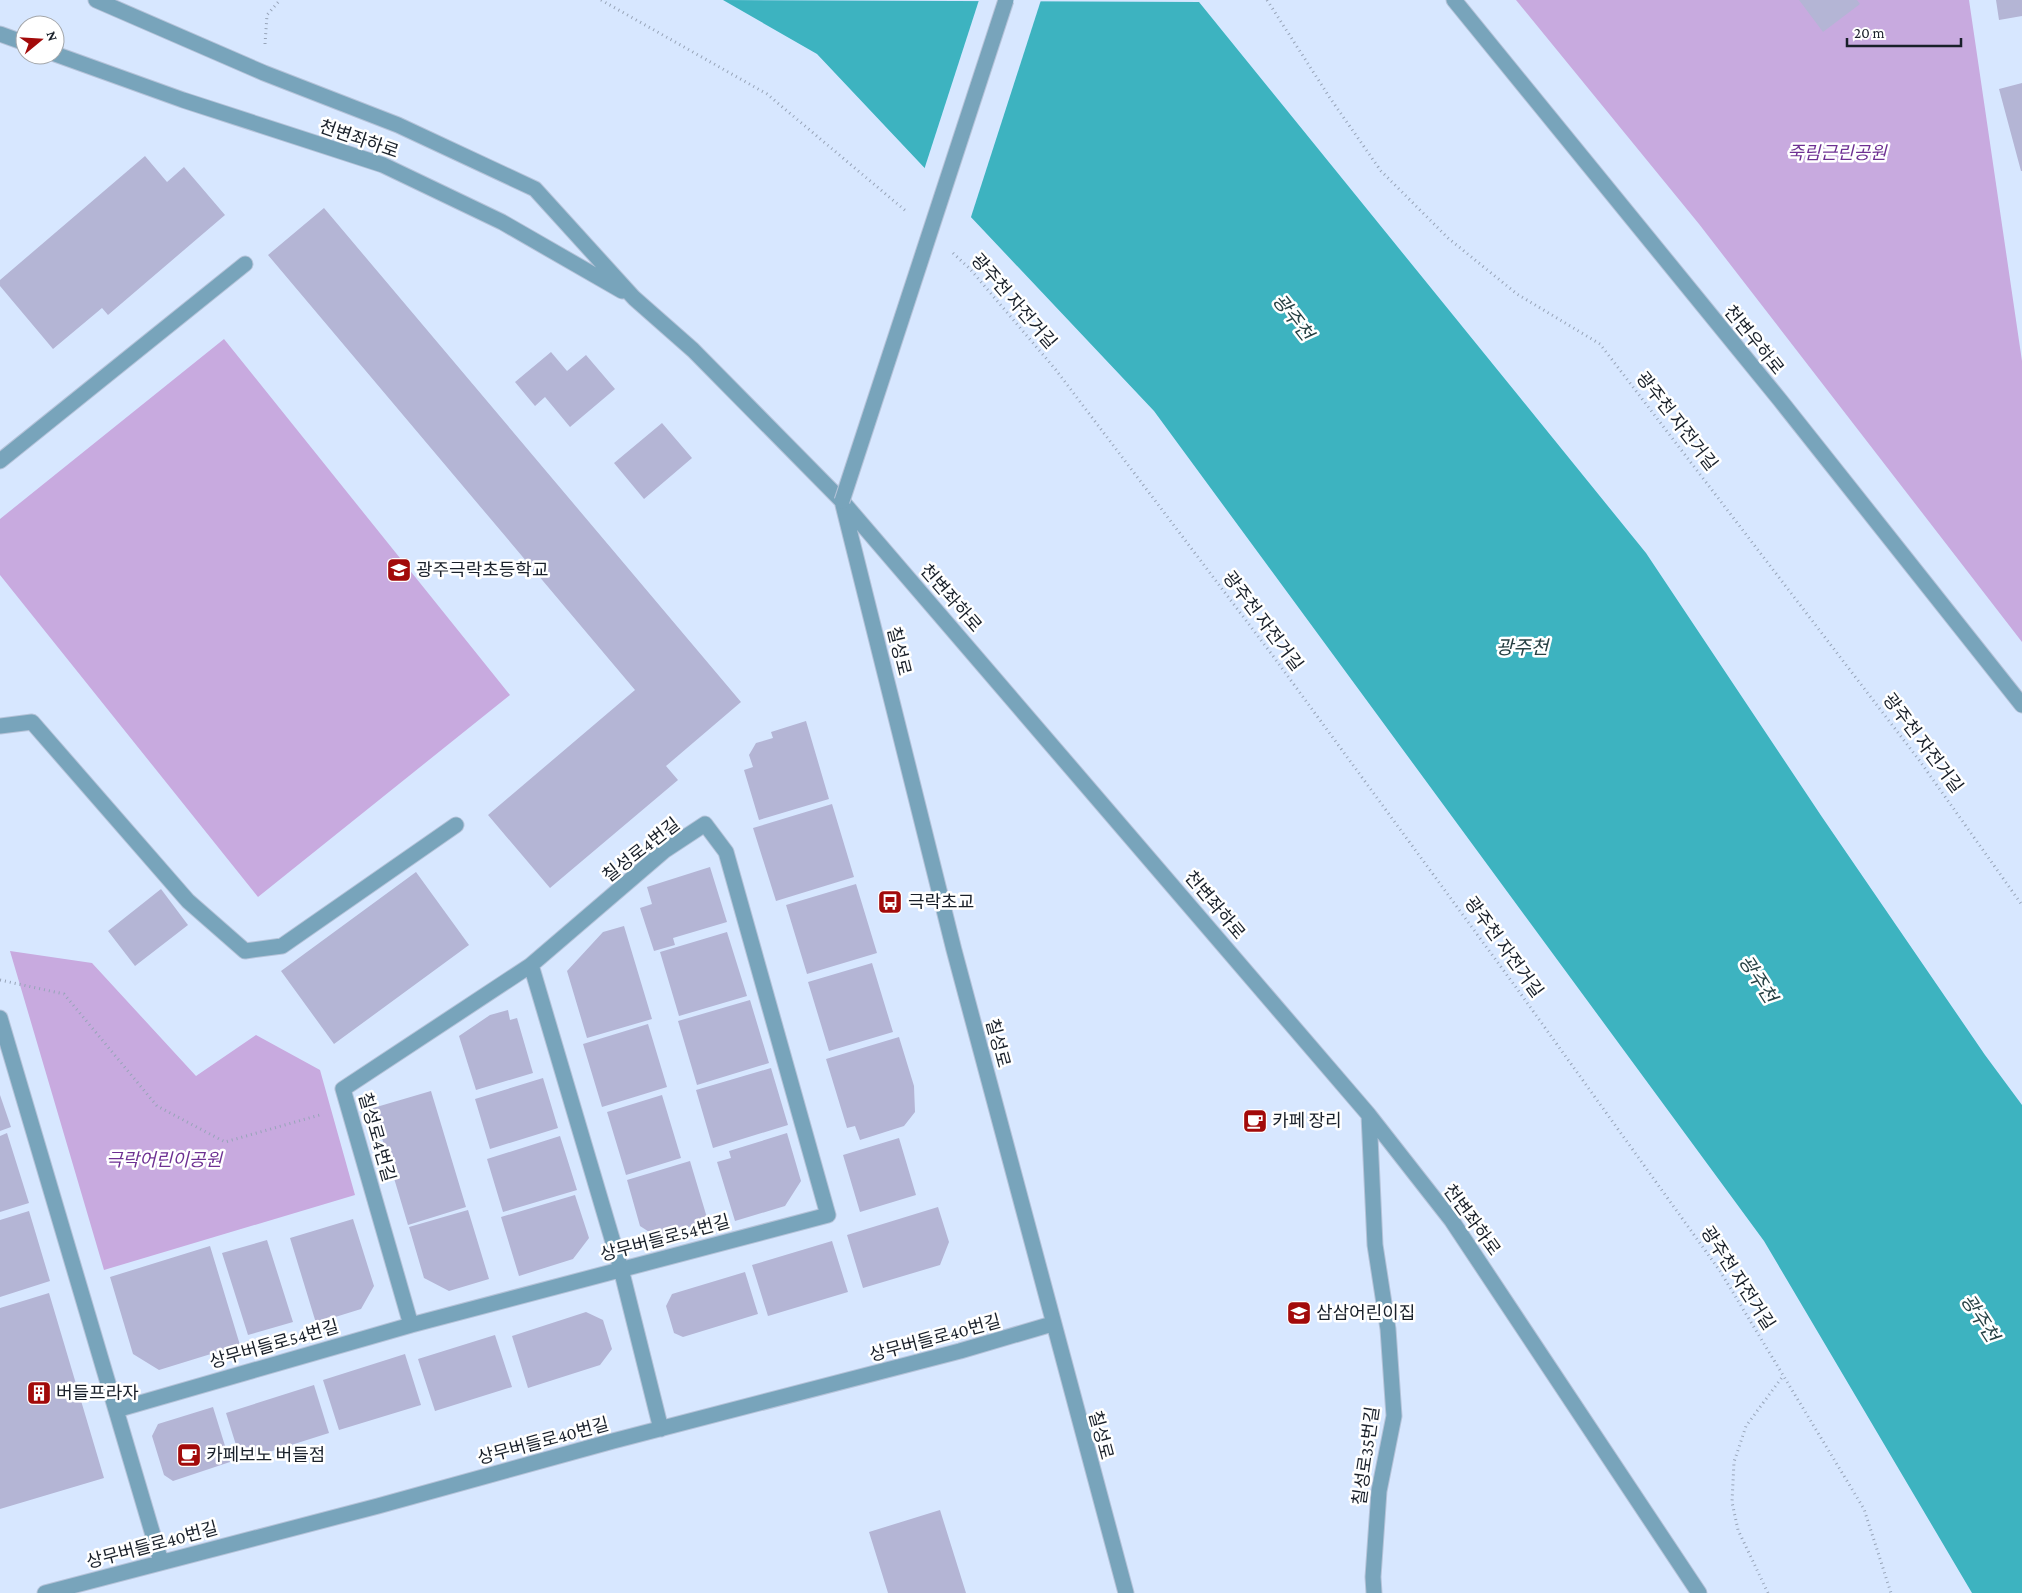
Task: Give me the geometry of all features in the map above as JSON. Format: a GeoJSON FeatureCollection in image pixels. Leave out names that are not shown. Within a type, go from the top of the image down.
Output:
{"type":"FeatureCollection","features":[{"type":"Feature","properties":{"kind":"street","name":"천변좌하로"},"geometry":{"type":"LineString","coordinates":[[96,0],[264,74],[398,125],[535,190],[634,298],[694,350],[842,501],[1369,1115],[1452,1221],[1699,1593]]}},
{"type":"Feature","properties":{"kind":"street"},"geometry":{"type":"LineString","coordinates":[[842,501],[1006,0]]}},
{"type":"Feature","properties":{"kind":"street","name":"천변우하로"},"geometry":{"type":"LineString","coordinates":[[1454,0],[1780,400],[2022,705]]}},
{"type":"Feature","properties":{"kind":"street"},"geometry":{"type":"LineString","coordinates":[[0,34],[15,39]]}},
{"type":"Feature","properties":{"kind":"street","name":"천변좌하로"},"geometry":{"type":"LineString","coordinates":[[65,58],[183,100],[383,165],[502,222],[634,298]]}},
{"type":"Feature","properties":{"kind":"street"},"geometry":{"type":"LineString","coordinates":[[0,460],[245,264]]}},
{"type":"Feature","properties":{"kind":"street","name":"칠성로"},"geometry":{"type":"LineString","coordinates":[[842,501],[954,950],[1052,1324],[1126,1593]]}},
{"type":"Feature","properties":{"kind":"street"},"geometry":{"type":"LineString","coordinates":[[0,726],[32,722],[188,901],[245,951],[282,946],[456,824]]}},
{"type":"Feature","properties":{"kind":"street","name":"칠성로4번길"},"geometry":{"type":"LineString","coordinates":[[411,1325],[343,1089],[531,965],[664,851],[705,824]]}},
{"type":"Feature","properties":{"kind":"street","name":"상무버들로54번길"},"geometry":{"type":"LineString","coordinates":[[116,1410],[411,1325],[828,1215],[726,852],[705,824]]}},
{"type":"Feature","properties":{"kind":"street"},"geometry":{"type":"LineString","coordinates":[[531,965],[622,1269],[662,1429]]}},
{"type":"Feature","properties":{"kind":"street"},"geometry":{"type":"LineString","coordinates":[[0,1018],[161,1562]]}},
{"type":"Feature","properties":{"kind":"street","name":"칠성로35번길"},"geometry":{"type":"LineString","coordinates":[[1369,1115],[1375,1245],[1388,1329],[1394,1416],[1379,1491],[1372,1577],[1374,1593]]}},
{"type":"Feature","properties":{"kind":"street","name":"상무버들로40번길"},"geometry":{"type":"LineString","coordinates":[[45,1593],[960,1351],[1052,1324]]}},
{"type":"Feature","properties":{"kind":"path"},"geometry":{"type":"LineString","coordinates":[[264,74],[266,15],[280,0]]}},
{"type":"Feature","properties":{"kind":"path"},"geometry":{"type":"LineString","coordinates":[[601,0],[767,94],[879,186],[914,218]]}},
{"type":"Feature","properties":{"kind":"path","name":"광주천 자전거길"},"geometry":{"type":"LineString","coordinates":[[1267,0],[1330,98],[1381,171],[1448,238],[1516,294],[1600,344],[1920,760],[2022,905]]}},
{"type":"Feature","properties":{"kind":"path","name":"광주천 자전거길"},"geometry":{"type":"LineString","coordinates":[[949,250],[970,269],[1056,370],[1278,664],[1510,978],[1720,1271],[1864,1509],[1891,1593]]}},
{"type":"Feature","properties":{"kind":"path"},"geometry":{"type":"LineString","coordinates":[[0,980],[64,994],[157,1106],[225,1142],[336,1110],[343,1089]]}},
{"type":"Feature","properties":{"kind":"path"},"geometry":{"type":"LineString","coordinates":[[1768,1593],[1738,1530],[1732,1502],[1734,1462],[1746,1426],[1784,1376]]}},
{"type":"Feature","properties":{"kind":"green space","name":"죽림근린공원"},"geometry":{"type":"Polygon","coordinates":[[[1516,0],[1969,0],[2022,361],[2022,642],[1699,224],[1516,0]]]}},
{"type":"Feature","properties":{"kind":"green space"},"geometry":{"type":"Polygon","coordinates":[[[224,339],[510,695],[258,897],[0,575],[0,519],[224,339]]]}},
{"type":"Feature","properties":{"kind":"green space","name":"극락어린이공원"},"geometry":{"type":"Polygon","coordinates":[[[10,951],[92,963],[196,1076],[256,1035],[320,1070],[355,1195],[104,1270],[10,951]]]}},
{"type":"Feature","properties":{"kind":"water","name":"광주천"},"geometry":{"type":"Polygon","coordinates":[[[723,0],[1199,2],[1646,553],[1822,817],[1985,1055],[2022,1105],[2022,1593],[1972,1593],[1764,1241],[1154,411],[817,54],[723,0]]]}},
{"type":"Feature","properties":{"kind":"pier"},"geometry":{"type":"Polygon","coordinates":[[[979,0],[1041,0],[970,220],[924,170],[979,0]]]}},
{"type":"Feature","properties":{"kind":"building"},"geometry":{"type":"Polygon","coordinates":[[[1799,0],[1857,0],[1860,4],[1823,32],[1799,0]]]}},
{"type":"Feature","properties":{"kind":"building"},"geometry":{"type":"Polygon","coordinates":[[[1996,0],[2022,0],[2022,16],[1999,20],[1996,0]]]}},
{"type":"Feature","properties":{"kind":"building"},"geometry":{"type":"Polygon","coordinates":[[[2022,83],[2022,171],[2021,171],[1999,89],[2022,83]]]}},
{"type":"Feature","properties":{"kind":"building"},"geometry":{"type":"Polygon","coordinates":[[[145,156],[167,182],[184,167],[225,215],[108,315],[102,308],[53,349],[0,286],[0,280],[145,156]]]}},
{"type":"Feature","properties":{"kind":"building"},"geometry":{"type":"Polygon","coordinates":[[[324,208],[741,702],[666,766],[678,780],[550,888],[488,815],[635,690],[268,255],[324,208]]]}},
{"type":"Feature","properties":{"kind":"building"},"geometry":{"type":"Polygon","coordinates":[[[551,352],[567,371],[586,355],[615,389],[570,427],[545,397],[535,406],[515,382],[551,352]]]}},
{"type":"Feature","properties":{"kind":"building"},"geometry":{"type":"Polygon","coordinates":[[[662,423],[692,458],[644,499],[614,463],[662,423]]]}},
{"type":"Feature","properties":{"kind":"building"},"geometry":{"type":"Polygon","coordinates":[[[806,721],[829,799],[759,820],[744,770],[753,767],[749,755],[756,743],[773,738],[771,732],[806,721]]]}},
{"type":"Feature","properties":{"kind":"building"},"geometry":{"type":"Polygon","coordinates":[[[832,804],[854,877],[776,901],[753,828],[832,804]]]}},
{"type":"Feature","properties":{"kind":"building"},"geometry":{"type":"Polygon","coordinates":[[[710,867],[727,922],[673,938],[675,945],[654,951],[640,908],[652,904],[647,887],[710,867]]]}},
{"type":"Feature","properties":{"kind":"building"},"geometry":{"type":"Polygon","coordinates":[[[416,872],[469,945],[334,1044],[281,971],[416,872]]]}},
{"type":"Feature","properties":{"kind":"building"},"geometry":{"type":"Polygon","coordinates":[[[856,884],[877,953],[807,974],[786,905],[856,884]]]}},
{"type":"Feature","properties":{"kind":"building"},"geometry":{"type":"Polygon","coordinates":[[[161,889],[188,925],[135,966],[108,931],[161,889]]]}},
{"type":"Feature","properties":{"kind":"building"},"geometry":{"type":"Polygon","coordinates":[[[624,926],[652,1019],[587,1038],[567,971],[603,932],[624,926]]]}},
{"type":"Feature","properties":{"kind":"building"},"geometry":{"type":"Polygon","coordinates":[[[727,932],[747,996],[679,1016],[660,952],[727,932]]]}},
{"type":"Feature","properties":{"kind":"building"},"geometry":{"type":"Polygon","coordinates":[[[872,963],[893,1032],[829,1051],[808,982],[872,963]]]}},
{"type":"Feature","properties":{"kind":"building"},"geometry":{"type":"Polygon","coordinates":[[[750,1000],[769,1063],[697,1085],[678,1021],[750,1000]]]}},
{"type":"Feature","properties":{"kind":"building"},"geometry":{"type":"Polygon","coordinates":[[[508,1010],[510,1020],[517,1018],[533,1073],[476,1090],[459,1036],[490,1015],[508,1010]]]}},
{"type":"Feature","properties":{"kind":"building"},"geometry":{"type":"Polygon","coordinates":[[[648,1024],[667,1087],[602,1107],[583,1044],[648,1024]]]}},
{"type":"Feature","properties":{"kind":"building"},"geometry":{"type":"Polygon","coordinates":[[[899,1037],[914,1086],[915,1112],[904,1126],[860,1140],[855,1126],[847,1128],[826,1059],[899,1037]]]}},
{"type":"Feature","properties":{"kind":"building"},"geometry":{"type":"Polygon","coordinates":[[[771,1068],[788,1125],[713,1148],[696,1090],[771,1068]]]}},
{"type":"Feature","properties":{"kind":"building"},"geometry":{"type":"Polygon","coordinates":[[[543,1078],[558,1128],[490,1149],[475,1099],[543,1078]]]}},
{"type":"Feature","properties":{"kind":"building"},"geometry":{"type":"Polygon","coordinates":[[[431,1091],[466,1207],[408,1225],[373,1108],[431,1091]]]}},
{"type":"Feature","properties":{"kind":"building"},"geometry":{"type":"Polygon","coordinates":[[[0,1095],[11,1127],[0,1131],[0,1095]]]}},
{"type":"Feature","properties":{"kind":"building"},"geometry":{"type":"Polygon","coordinates":[[[662,1095],[681,1158],[626,1175],[607,1112],[662,1095]]]}},
{"type":"Feature","properties":{"kind":"building"},"geometry":{"type":"Polygon","coordinates":[[[7,1133],[29,1203],[0,1212],[0,1136],[7,1133]]]}},
{"type":"Feature","properties":{"kind":"building"},"geometry":{"type":"Polygon","coordinates":[[[787,1133],[801,1181],[785,1206],[735,1221],[717,1162],[731,1158],[729,1151],[787,1133]]]}},
{"type":"Feature","properties":{"kind":"building"},"geometry":{"type":"Polygon","coordinates":[[[560,1136],[577,1190],[503,1212],[487,1159],[560,1136]]]}},
{"type":"Feature","properties":{"kind":"building"},"geometry":{"type":"Polygon","coordinates":[[[899,1138],[916,1195],[860,1212],[843,1155],[899,1138]]]}},
{"type":"Feature","properties":{"kind":"building"},"geometry":{"type":"Polygon","coordinates":[[[690,1161],[708,1221],[657,1237],[640,1226],[627,1180],[690,1161]]]}},
{"type":"Feature","properties":{"kind":"building"},"geometry":{"type":"Polygon","coordinates":[[[575,1195],[589,1238],[573,1259],[519,1276],[501,1217],[575,1195]]]}},
{"type":"Feature","properties":{"kind":"building"},"geometry":{"type":"Polygon","coordinates":[[[938,1207],[949,1242],[940,1265],[863,1288],[847,1235],[938,1207]]]}},
{"type":"Feature","properties":{"kind":"building"},"geometry":{"type":"Polygon","coordinates":[[[468,1210],[489,1279],[449,1291],[424,1278],[409,1227],[468,1210]]]}},
{"type":"Feature","properties":{"kind":"building"},"geometry":{"type":"Polygon","coordinates":[[[29,1211],[50,1281],[0,1297],[0,1220],[29,1211]]]}},
{"type":"Feature","properties":{"kind":"building"},"geometry":{"type":"Polygon","coordinates":[[[353,1219],[374,1286],[361,1309],[316,1323],[290,1238],[353,1219]]]}},
{"type":"Feature","properties":{"kind":"building"},"geometry":{"type":"Polygon","coordinates":[[[267,1240],[293,1322],[248,1335],[222,1253],[267,1240]]]}},
{"type":"Feature","properties":{"kind":"building"},"geometry":{"type":"Polygon","coordinates":[[[832,1241],[848,1292],[768,1316],[752,1265],[832,1241]]]}},
{"type":"Feature","properties":{"kind":"building"},"geometry":{"type":"Polygon","coordinates":[[[210,1246],[240,1345],[159,1370],[133,1354],[110,1277],[210,1246]]]}},
{"type":"Feature","properties":{"kind":"building"},"geometry":{"type":"Polygon","coordinates":[[[745,1272],[758,1314],[683,1337],[674,1333],[666,1306],[672,1294],[745,1272]]]}},
{"type":"Feature","properties":{"kind":"building","name":"버들프라자"},"geometry":{"type":"Polygon","coordinates":[[[49,1293],[104,1478],[0,1509],[0,1308],[49,1293]]]}},
{"type":"Feature","properties":{"kind":"building"},"geometry":{"type":"Polygon","coordinates":[[[586,1312],[603,1320],[612,1349],[600,1365],[528,1388],[512,1336],[586,1312]]]}},
{"type":"Feature","properties":{"kind":"building"},"geometry":{"type":"Polygon","coordinates":[[[495,1335],[512,1387],[435,1411],[418,1359],[495,1335]]]}},
{"type":"Feature","properties":{"kind":"building"},"geometry":{"type":"Polygon","coordinates":[[[405,1354],[421,1405],[339,1430],[323,1380],[405,1354]]]}},
{"type":"Feature","properties":{"kind":"building"},"geometry":{"type":"Polygon","coordinates":[[[314,1385],[329,1433],[241,1461],[226,1413],[314,1385]]]}},
{"type":"Feature","properties":{"kind":"building"},"geometry":{"type":"Polygon","coordinates":[[[213,1407],[230,1462],[173,1481],[164,1475],[152,1436],[158,1424],[213,1407]]]}},
{"type":"Feature","properties":{"kind":"building"},"geometry":{"type":"Polygon","coordinates":[[[940,1510],[966,1593],[888,1593],[869,1532],[940,1510]]]}},
{"type":"Feature","properties":{"kind":"place","name":"광주극락초등학교"},"geometry":{"type":"Point","coordinates":[399,570]}},
{"type":"Feature","properties":{"kind":"place","name":"극락초교"},"geometry":{"type":"Point","coordinates":[890,902]}},
{"type":"Feature","properties":{"kind":"place","name":"카페 장리"},"geometry":{"type":"Point","coordinates":[1255,1121]}},
{"type":"Feature","properties":{"kind":"place","name":"삼삼어린이집"},"geometry":{"type":"Point","coordinates":[1299,1313]}},
{"type":"Feature","properties":{"kind":"place","name":"버들프라자"},"geometry":{"type":"Point","coordinates":[39,1393]}},
{"type":"Feature","properties":{"kind":"place","name":"카페보노 버들점"},"geometry":{"type":"Point","coordinates":[189,1455]}}]}
